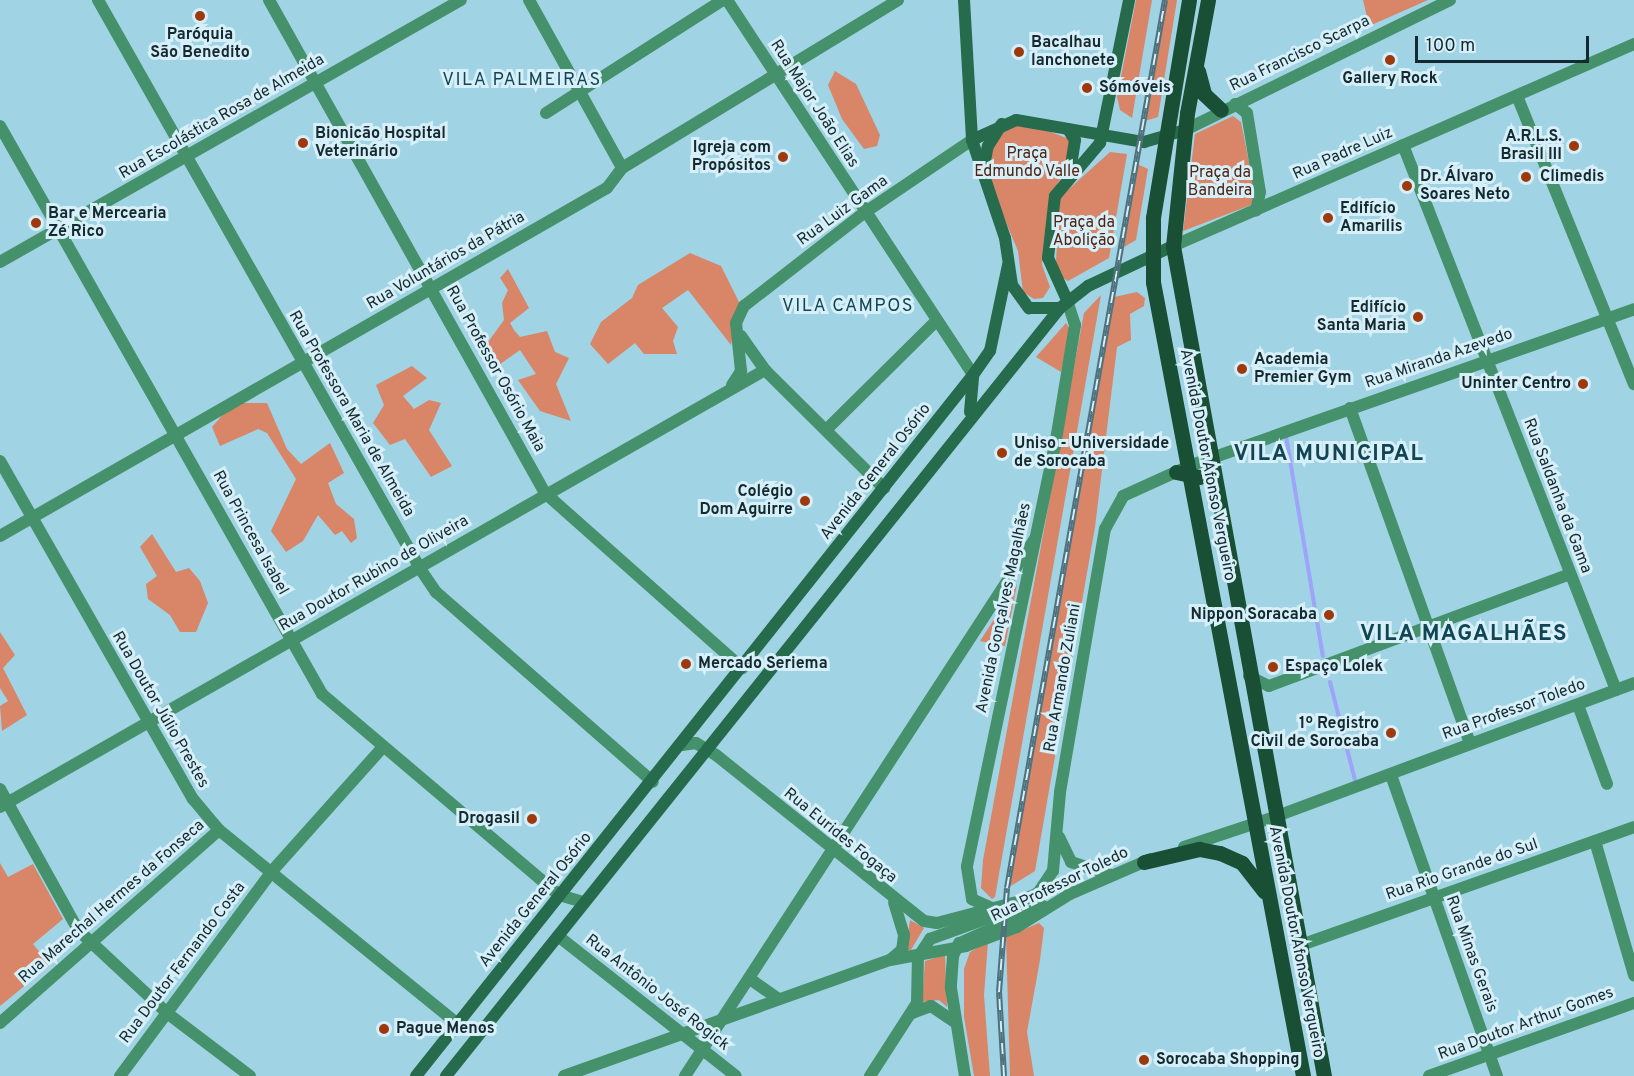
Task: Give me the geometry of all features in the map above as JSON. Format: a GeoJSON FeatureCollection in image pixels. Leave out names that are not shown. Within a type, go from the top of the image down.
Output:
{"type":"FeatureCollection","features":[{"type":"Feature","properties":{"kind":"main road"},"geometry":{"type":"LineString","coordinates":[[964,0],[972,140],[982,179],[1005,238],[1008,265],[1021,302],[1034,310],[1064,304]]}},
{"type":"Feature","properties":{"kind":"main road"},"geometry":{"type":"LineString","coordinates":[[1064,304],[1050,266],[1050,236],[1055,196],[1070,174],[1091,159],[1102,135],[1129,0]]}},
{"type":"Feature","properties":{"kind":"main road","name":"Avenida Doutor Afonso Vergueiro"},"geometry":{"type":"LineString","coordinates":[[1188,0],[1165,140],[1152,256],[1185,470],[1303,1076]]}},
{"type":"Feature","properties":{"kind":"main road","name":"Avenida Doutor Afonso Vergueiro"},"geometry":{"type":"LineString","coordinates":[[1208,0],[1185,130],[1173,246],[1209,459],[1324,1076]]}},
{"type":"Feature","properties":{"kind":"main road"},"geometry":{"type":"LineString","coordinates":[[1197,62],[1204,94],[1228,107]]}},
{"type":"Feature","properties":{"kind":"main road"},"geometry":{"type":"LineString","coordinates":[[972,140],[1002,123],[1016,120],[1102,135],[1165,140]]}},
{"type":"Feature","properties":{"kind":"main road"},"geometry":{"type":"LineString","coordinates":[[982,179],[988,146],[1002,123]]}},
{"type":"Feature","properties":{"kind":"main road"},"geometry":{"type":"LineString","coordinates":[[1068,129],[1075,140],[1070,174]]}},
{"type":"Feature","properties":{"kind":"main road","name":"Rua Francisco Scarpa"},"geometry":{"type":"LineString","coordinates":[[1165,140],[1185,130]]}},
{"type":"Feature","properties":{"kind":"main road","name":"Rua Padre Luiz"},"geometry":{"type":"LineString","coordinates":[[1064,304],[1173,246]]}},
{"type":"Feature","properties":{"kind":"main road","name":"Avenida General Osório"},"geometry":{"type":"LineString","coordinates":[[416,1076],[559,895],[682,746],[973,375],[990,351],[1008,265]]}},
{"type":"Feature","properties":{"kind":"main road"},"geometry":{"type":"LineString","coordinates":[[446,1076],[968,417],[1064,304]]}},
{"type":"Feature","properties":{"kind":"main road"},"geometry":{"type":"LineString","coordinates":[[968,417],[976,388],[973,375]]}},
{"type":"Feature","properties":{"kind":"main road"},"geometry":{"type":"LineString","coordinates":[[1185,470],[1210,490],[1220,516]]}},
{"type":"Feature","properties":{"kind":"main road"},"geometry":{"type":"LineString","coordinates":[[1144,861],[1199,849],[1227,855],[1258,880],[1271,908]]}},
{"type":"Feature","properties":{"kind":"street","name":"Rua Professora Maria de Almeida"},"geometry":{"type":"LineString","coordinates":[[98,0],[419,568],[436,592],[653,782]]}},
{"type":"Feature","properties":{"kind":"street","name":"Rua Professor Osório Maia"},"geometry":{"type":"LineString","coordinates":[[269,0],[545,493],[742,668]]}},
{"type":"Feature","properties":{"kind":"street","name":"Rua Escolástica Rosa de Almeida"},"geometry":{"type":"LineString","coordinates":[[0,262],[461,0]]}},
{"type":"Feature","properties":{"kind":"street"},"geometry":{"type":"LineString","coordinates":[[529,0],[622,168]]}},
{"type":"Feature","properties":{"kind":"street"},"geometry":{"type":"LineString","coordinates":[[546,113],[725,0]]}},
{"type":"Feature","properties":{"kind":"street","name":"Rua Major João Elias"},"geometry":{"type":"LineString","coordinates":[[725,0],[973,375]]}},
{"type":"Feature","properties":{"kind":"street","name":"Rua Voluntários da Pátria"},"geometry":{"type":"LineString","coordinates":[[0,536],[607,188],[622,168],[898,0]]}},
{"type":"Feature","properties":{"kind":"street","name":"Rua Francisco Scarpa"},"geometry":{"type":"LineString","coordinates":[[1185,130],[1450,0]]}},
{"type":"Feature","properties":{"kind":"street","name":"Rua Padre Luiz"},"geometry":{"type":"LineString","coordinates":[[1173,246],[1634,44]]}},
{"type":"Feature","properties":{"kind":"street"},"geometry":{"type":"LineString","coordinates":[[1517,96],[1634,384]]}},
{"type":"Feature","properties":{"kind":"street"},"geometry":{"type":"LineString","coordinates":[[1228,107],[1247,113],[1260,192],[1256,211]]}},
{"type":"Feature","properties":{"kind":"street","name":"Rua Princesa Isabel"},"geometry":{"type":"LineString","coordinates":[[0,126],[178,436],[322,694],[559,895],[584,902]]}},
{"type":"Feature","properties":{"kind":"street","name":"Rua Luiz Gama"},"geometry":{"type":"LineString","coordinates":[[739,333],[738,314],[864,213],[972,140]]}},
{"type":"Feature","properties":{"kind":"street","name":"Rua Saldanha da Gama"},"geometry":{"type":"LineString","coordinates":[[1403,145],[1616,690]]}},
{"type":"Feature","properties":{"kind":"street","name":"Avenida Gonçalves Magalhães"},"geometry":{"type":"LineString","coordinates":[[995,909],[972,898],[967,866],[1034,540],[1075,324],[1064,304]]}},
{"type":"Feature","properties":{"kind":"street","name":"Rua Miranda Azevedo"},"geometry":{"type":"LineString","coordinates":[[1123,496],[1209,459],[1634,309]]}},
{"type":"Feature","properties":{"kind":"street"},"geometry":{"type":"LineString","coordinates":[[826,430],[937,320]]}},
{"type":"Feature","properties":{"kind":"street"},"geometry":{"type":"LineString","coordinates":[[739,333],[765,370],[884,488]]}},
{"type":"Feature","properties":{"kind":"street"},"geometry":{"type":"LineString","coordinates":[[732,386],[741,371],[739,333]]}},
{"type":"Feature","properties":{"kind":"street","name":"Rua Doutor Rubino de Oliveira"},"geometry":{"type":"LineString","coordinates":[[4,805],[732,386],[765,370]]}},
{"type":"Feature","properties":{"kind":"street"},"geometry":{"type":"LineString","coordinates":[[1350,408],[1470,743]]}},
{"type":"Feature","properties":{"kind":"street","name":"Rua Doutor Júlio Prestes"},"geometry":{"type":"LineString","coordinates":[[0,460],[147,724],[193,799],[219,830],[273,870],[458,1024]]}},
{"type":"Feature","properties":{"kind":"street","name":"Rua Armando Zuliani"},"geometry":{"type":"LineString","coordinates":[[1056,902],[1053,871],[1057,824],[1105,529],[1123,496]]}},
{"type":"Feature","properties":{"kind":"street"},"geometry":{"type":"LineString","coordinates":[[685,1076],[834,852],[1034,540]]}},
{"type":"Feature","properties":{"kind":"street"},"geometry":{"type":"LineString","coordinates":[[1249,676],[1269,686],[1570,574]]}},
{"type":"Feature","properties":{"kind":"street","name":"Rua Professor Toledo"},"geometry":{"type":"LineString","coordinates":[[564,1076],[682,1032],[890,960],[918,957],[957,947],[1144,861],[1391,775],[1470,743],[1634,683]]}},
{"type":"Feature","properties":{"kind":"street"},"geometry":{"type":"LineString","coordinates":[[1578,705],[1606,783]]}},
{"type":"Feature","properties":{"kind":"street"},"geometry":{"type":"LineString","coordinates":[[682,746],[706,748]]}},
{"type":"Feature","properties":{"kind":"street","name":"Rua Doutor Fernando Costa"},"geometry":{"type":"LineString","coordinates":[[120,1076],[273,870],[383,747]]}},
{"type":"Feature","properties":{"kind":"street","name":"Rua Eurides Fogaça"},"geometry":{"type":"LineString","coordinates":[[706,748],[893,900],[924,921],[963,917]]}},
{"type":"Feature","properties":{"kind":"street","name":"Rua Minas Gerais"},"geometry":{"type":"LineString","coordinates":[[1391,775],[1497,1076]]}},
{"type":"Feature","properties":{"kind":"street"},"geometry":{"type":"LineString","coordinates":[[0,789],[4,805],[78,930],[167,1013],[250,1076]]}},
{"type":"Feature","properties":{"kind":"street"},"geometry":{"type":"LineString","coordinates":[[1057,824],[1067,859],[1112,875]]}},
{"type":"Feature","properties":{"kind":"street","name":"Rua Rio Grande do Sul"},"geometry":{"type":"LineString","coordinates":[[1301,945],[1634,828]]}},
{"type":"Feature","properties":{"kind":"street","name":"Rua Marechal Hermes da Fonseca"},"geometry":{"type":"LineString","coordinates":[[0,1023],[219,830]]}},
{"type":"Feature","properties":{"kind":"street"},"geometry":{"type":"LineString","coordinates":[[1595,841],[1634,975]]}},
{"type":"Feature","properties":{"kind":"street"},"geometry":{"type":"LineString","coordinates":[[870,1076],[912,1013],[921,985],[918,957],[930,939],[1034,900],[1049,885],[1053,871]]}},
{"type":"Feature","properties":{"kind":"street","name":"Rua Armando Zuliani"},"geometry":{"type":"LineString","coordinates":[[1038,893],[1053,871]]}},
{"type":"Feature","properties":{"kind":"street","name":"Rua Professor Toledo"},"geometry":{"type":"LineString","coordinates":[[963,917],[995,909],[1038,893]]}},
{"type":"Feature","properties":{"kind":"street"},"geometry":{"type":"LineString","coordinates":[[890,960],[902,950],[904,935],[893,900]]}},
{"type":"Feature","properties":{"kind":"street","name":"Rua Antônio José Rogick"},"geometry":{"type":"LineString","coordinates":[[558,936],[736,1076]]}},
{"type":"Feature","properties":{"kind":"street"},"geometry":{"type":"LineString","coordinates":[[957,947],[951,966],[956,1024],[964,1076]]}},
{"type":"Feature","properties":{"kind":"street"},"geometry":{"type":"LineString","coordinates":[[750,979],[779,999]]}},
{"type":"Feature","properties":{"kind":"street","name":"Rua Doutor Arthur Gomes"},"geometry":{"type":"LineString","coordinates":[[1429,1076],[1634,1003]]}},
{"type":"Feature","properties":{"kind":"street"},"geometry":{"type":"LineString","coordinates":[[912,1013],[931,1006],[956,1024]]}},
{"type":"Feature","properties":{"kind":"green space"},"geometry":{"type":"Polygon","coordinates":[[[1136,0],[1152,0],[1132,118],[1120,110],[1117,97],[1136,0]]]}},
{"type":"Feature","properties":{"kind":"green space"},"geometry":{"type":"Polygon","coordinates":[[[1166,0],[1177,0],[1158,117],[1145,121],[1166,0]]]}},
{"type":"Feature","properties":{"kind":"green space"},"geometry":{"type":"Polygon","coordinates":[[[1363,0],[1428,0],[1369,26],[1363,0]]]}},
{"type":"Feature","properties":{"kind":"green space"},"geometry":{"type":"Polygon","coordinates":[[[835,71],[856,84],[880,135],[877,146],[864,149],[842,119],[828,85],[835,71]]]}},
{"type":"Feature","properties":{"kind":"green space","name":"Praça da Bandeira"},"geometry":{"type":"Polygon","coordinates":[[[1233,116],[1241,122],[1255,193],[1251,205],[1183,231],[1195,134],[1233,116]]]}},
{"type":"Feature","properties":{"kind":"green space","name":"Praça Edmundo Valle"},"geometry":{"type":"Polygon","coordinates":[[[1024,122],[1072,140],[1067,169],[1050,195],[1042,265],[1050,287],[1043,298],[1034,299],[1023,292],[1018,251],[987,177],[994,145],[1005,130],[1024,122]]]}},
{"type":"Feature","properties":{"kind":"green space","name":"Praça da Abolição"},"geometry":{"type":"Polygon","coordinates":[[[1110,152],[1127,154],[1109,258],[1068,281],[1060,276],[1056,261],[1060,197],[1110,152]]]}},
{"type":"Feature","properties":{"kind":"green space"},"geometry":{"type":"Polygon","coordinates":[[[1137,164],[1148,169],[1136,240],[1124,247],[1137,164]]]}},
{"type":"Feature","properties":{"kind":"green space"},"geometry":{"type":"Polygon","coordinates":[[[690,253],[721,266],[739,302],[731,345],[688,290],[662,308],[678,327],[673,341],[677,354],[644,354],[635,343],[608,364],[590,344],[601,322],[632,298],[638,285],[690,253]]]}},
{"type":"Feature","properties":{"kind":"green space"},"geometry":{"type":"Polygon","coordinates":[[[508,269],[529,308],[510,323],[514,330],[520,337],[547,331],[555,352],[569,358],[556,384],[571,421],[540,411],[518,380],[536,374],[520,350],[496,367],[483,349],[504,320],[502,303],[508,290],[500,278],[508,269]]]}},
{"type":"Feature","properties":{"kind":"green space"},"geometry":{"type":"Polygon","coordinates":[[[1137,292],[1145,298],[1144,306],[1130,314],[1131,340],[1117,347],[1095,527],[1035,871],[1009,887],[1114,297],[1137,292]]]}},
{"type":"Feature","properties":{"kind":"green space"},"geometry":{"type":"Polygon","coordinates":[[[1101,295],[995,897],[992,899],[981,888],[983,860],[1084,313],[1101,295]]]}},
{"type":"Feature","properties":{"kind":"green space"},"geometry":{"type":"Polygon","coordinates":[[[1066,323],[1070,330],[1061,372],[1036,357],[1066,323]]]}},
{"type":"Feature","properties":{"kind":"green space"},"geometry":{"type":"Polygon","coordinates":[[[412,366],[427,378],[403,396],[414,409],[429,400],[441,403],[429,430],[452,466],[431,477],[405,439],[390,445],[373,423],[384,405],[376,385],[412,366]]]}},
{"type":"Feature","properties":{"kind":"green space"},"geometry":{"type":"Polygon","coordinates":[[[233,403],[267,403],[287,449],[301,464],[330,443],[344,473],[328,483],[336,504],[354,519],[357,538],[351,543],[342,531],[335,535],[318,515],[303,541],[286,552],[271,531],[296,479],[267,433],[258,429],[220,446],[212,427],[233,403]]]}},
{"type":"Feature","properties":{"kind":"green space"},"geometry":{"type":"Polygon","coordinates":[[[152,534],[176,572],[189,568],[200,581],[208,603],[196,632],[180,632],[170,615],[148,599],[146,584],[157,576],[140,547],[152,534]]]}},
{"type":"Feature","properties":{"kind":"green space"},"geometry":{"type":"Polygon","coordinates":[[[1017,584],[1005,646],[980,641],[1017,584]]]}},
{"type":"Feature","properties":{"kind":"green space"},"geometry":{"type":"Polygon","coordinates":[[[0,632],[15,655],[3,668],[27,715],[2,731],[0,706],[8,701],[0,688],[0,632]]]}},
{"type":"Feature","properties":{"kind":"green space"},"geometry":{"type":"Polygon","coordinates":[[[0,863],[8,877],[33,864],[63,919],[33,944],[50,965],[0,1006],[0,863]]]}},
{"type":"Feature","properties":{"kind":"green space"},"geometry":{"type":"Polygon","coordinates":[[[910,920],[924,928],[911,950],[906,950],[910,920]]]}},
{"type":"Feature","properties":{"kind":"green space"},"geometry":{"type":"Polygon","coordinates":[[[1039,923],[1044,928],[1027,1032],[1034,1076],[1010,1076],[1006,937],[1039,923]]]}},
{"type":"Feature","properties":{"kind":"green space"},"geometry":{"type":"Polygon","coordinates":[[[988,942],[984,995],[990,1076],[974,1076],[964,1017],[964,969],[970,952],[988,942]]]}},
{"type":"Feature","properties":{"kind":"green space"},"geometry":{"type":"Polygon","coordinates":[[[945,955],[947,1007],[939,1000],[922,1002],[925,961],[945,955]]]}},
{"type":"Feature","properties":{"kind":"waterway"},"geometry":{"type":"LineString","coordinates":[[1286,436],[1323,656]]}},
{"type":"Feature","properties":{"kind":"waterway"},"geometry":{"type":"LineString","coordinates":[[1330,682],[1355,780]]}},
{"type":"Feature","properties":{"kind":"railway"},"geometry":{"type":"LineString","coordinates":[[1004,1076],[999,992],[1007,888],[1165,0]]}},
{"type":"Feature","properties":{"kind":"place","name":"Paróquia São Benedito"},"geometry":{"type":"Point","coordinates":[200,16]}},
{"type":"Feature","properties":{"kind":"place","name":"Bacalhau lanchonete"},"geometry":{"type":"Point","coordinates":[1019,52]}},
{"type":"Feature","properties":{"kind":"place","name":"Gallery Rock"},"geometry":{"type":"Point","coordinates":[1390,60]}},
{"type":"Feature","properties":{"kind":"place","name":"Sómóveis"},"geometry":{"type":"Point","coordinates":[1087,88]}},
{"type":"Feature","properties":{"kind":"place","name":"Bionicão Hospital Veterinário"},"geometry":{"type":"Point","coordinates":[303,143]}},
{"type":"Feature","properties":{"kind":"place","name":"A.R.L.S. Brasil III"},"geometry":{"type":"Point","coordinates":[1574,146]}},
{"type":"Feature","properties":{"kind":"place","name":"Igreja com Propósitos"},"geometry":{"type":"Point","coordinates":[783,157]}},
{"type":"Feature","properties":{"kind":"place","name":"Climedis"},"geometry":{"type":"Point","coordinates":[1526,177]}},
{"type":"Feature","properties":{"kind":"place","name":"Dr. Álvaro Soares Neto"},"geometry":{"type":"Point","coordinates":[1407,186]}},
{"type":"Feature","properties":{"kind":"place","name":"Edifício Amarilis"},"geometry":{"type":"Point","coordinates":[1328,218]}},
{"type":"Feature","properties":{"kind":"place","name":"Bar e Mercearia Zé Rico"},"geometry":{"type":"Point","coordinates":[36,223]}},
{"type":"Feature","properties":{"kind":"place","name":"Edifício Santa Maria"},"geometry":{"type":"Point","coordinates":[1418,317]}},
{"type":"Feature","properties":{"kind":"place","name":"Academia Premier Gym"},"geometry":{"type":"Point","coordinates":[1242,369]}},
{"type":"Feature","properties":{"kind":"place","name":"Uninter Centro"},"geometry":{"type":"Point","coordinates":[1583,384]}},
{"type":"Feature","properties":{"kind":"place","name":"Uniso - Universidade de Sorocaba"},"geometry":{"type":"Point","coordinates":[1002,453]}},
{"type":"Feature","properties":{"kind":"place","name":"Colégio Dom Aguirre"},"geometry":{"type":"Point","coordinates":[805,501]}},
{"type":"Feature","properties":{"kind":"place","name":"Nippon Soracaba"},"geometry":{"type":"Point","coordinates":[1329,615]}},
{"type":"Feature","properties":{"kind":"place","name":"Mercado Seriema"},"geometry":{"type":"Point","coordinates":[686,664]}},
{"type":"Feature","properties":{"kind":"place","name":"Espaço Lolek"},"geometry":{"type":"Point","coordinates":[1273,667]}},
{"type":"Feature","properties":{"kind":"place","name":"1º Registro Civil de Sorocaba"},"geometry":{"type":"Point","coordinates":[1391,733]}},
{"type":"Feature","properties":{"kind":"place","name":"Drogasil"},"geometry":{"type":"Point","coordinates":[532,819]}},
{"type":"Feature","properties":{"kind":"place","name":"Pague Menos"},"geometry":{"type":"Point","coordinates":[384,1029]}},
{"type":"Feature","properties":{"kind":"place","name":"Sorocaba Shopping"},"geometry":{"type":"Point","coordinates":[1144,1060]}},
{"type":"Feature","properties":{"kind":"district","name":"VILA PALMEIRAS"},"geometry":{"type":"Point","coordinates":[522,81]}},
{"type":"Feature","properties":{"kind":"district","name":"VILA CAMPOS"},"geometry":{"type":"Point","coordinates":[848,307]}},
{"type":"Feature","properties":{"kind":"district","name":"VILA MUNICIPAL"},"geometry":{"type":"Point","coordinates":[1329,455]}},
{"type":"Feature","properties":{"kind":"district","name":"VILA MAGALHÃES"},"geometry":{"type":"Point","coordinates":[1464,635]}}]}
